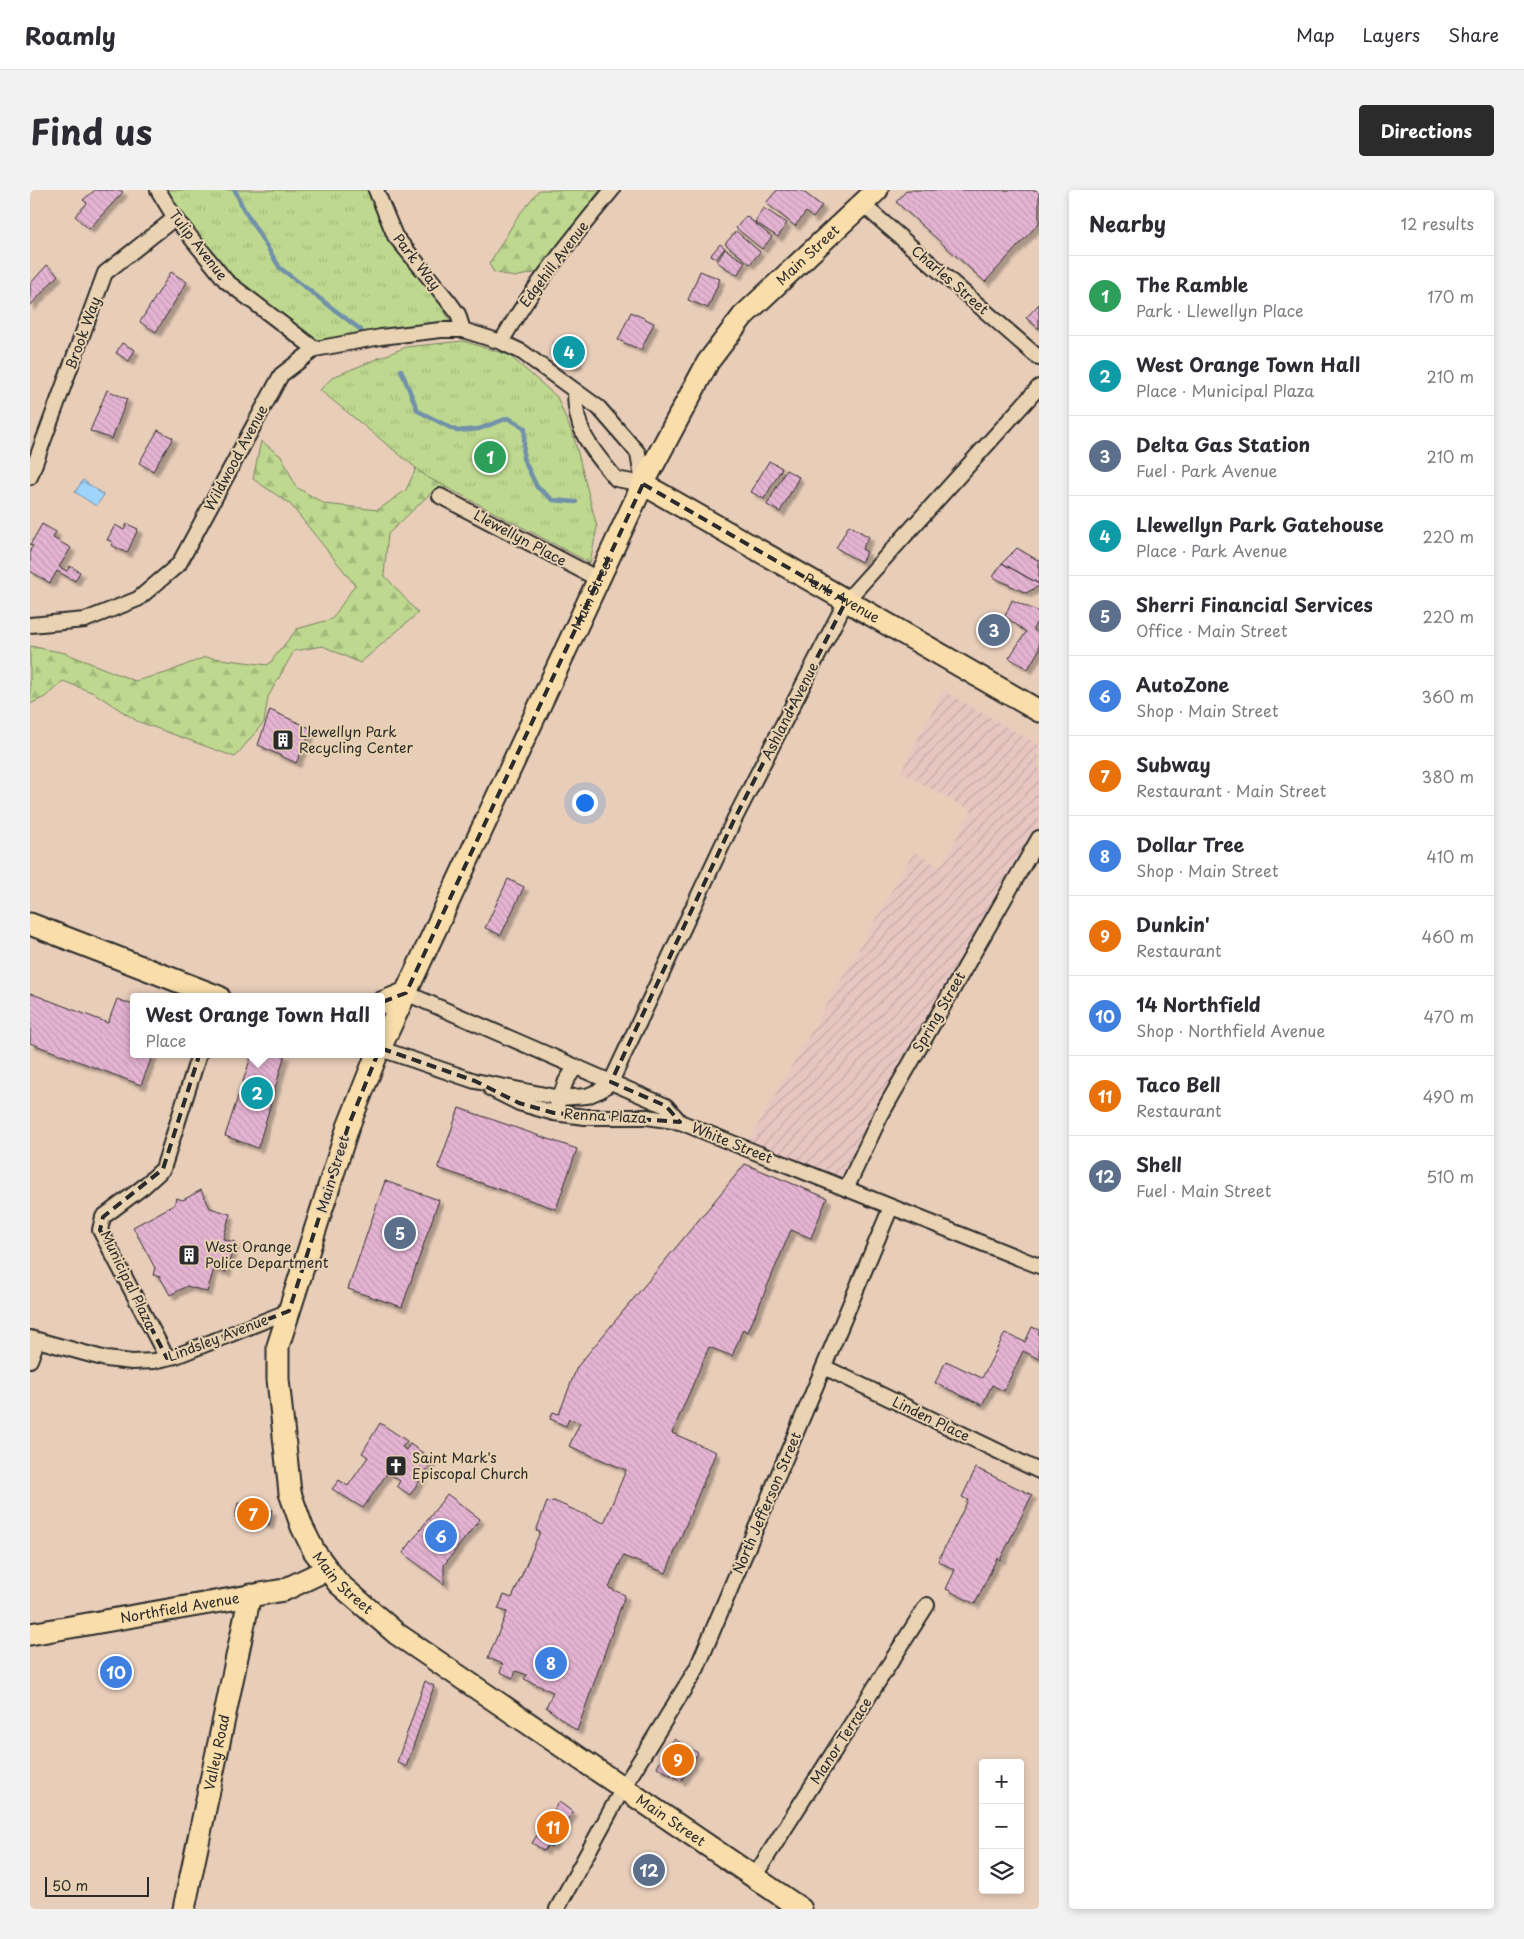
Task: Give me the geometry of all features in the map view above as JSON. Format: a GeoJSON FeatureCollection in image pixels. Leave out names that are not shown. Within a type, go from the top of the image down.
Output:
{"type":"FeatureCollection","features":[{"type":"Feature","properties":{"kind":"main road","name":"Main Street"},"geometry":{"type":"LineString","coordinates":[[385,1038],[600,580],[643,484],[693,387],[723,339],[763,294],[869,196]]}},
{"type":"Feature","properties":{"kind":"main road","name":"Park Avenue"},"geometry":{"type":"LineString","coordinates":[[643,484],[1039,711]]}},
{"type":"Feature","properties":{"kind":"main road"},"geometry":{"type":"LineString","coordinates":[[30,924],[208,993]]}},
{"type":"Feature","properties":{"kind":"main road"},"geometry":{"type":"LineString","coordinates":[[385,1001],[406,993]]}},
{"type":"Feature","properties":{"kind":"main road","name":"Main Street"},"geometry":{"type":"LineString","coordinates":[[375,1058],[348,1127],[278,1346],[281,1418],[287,1476],[290,1493],[302,1527],[326,1570],[360,1603],[397,1634],[801,1909]]}},
{"type":"Feature","properties":{"kind":"main road","name":"Northfield Avenue"},"geometry":{"type":"LineString","coordinates":[[30,1634],[284,1590],[326,1570]]}},
{"type":"Feature","properties":{"kind":"main road","name":"Valley Road"},"geometry":{"type":"LineString","coordinates":[[184,1909],[250,1595]]}},
{"type":"Feature","properties":{"kind":"street","name":"Tulip Avenue"},"geometry":{"type":"LineString","coordinates":[[158,190],[175,218],[226,282],[316,350]]}},
{"type":"Feature","properties":{"kind":"street","name":"Park Way"},"geometry":{"type":"LineString","coordinates":[[376,190],[395,236],[458,314],[463,330]]}},
{"type":"Feature","properties":{"kind":"street","name":"Edgehill Avenue"},"geometry":{"type":"LineString","coordinates":[[501,342],[524,302],[550,266],[612,190]]}},
{"type":"Feature","properties":{"kind":"street","name":"Charles Street"},"geometry":{"type":"LineString","coordinates":[[869,196],[1039,358]]}},
{"type":"Feature","properties":{"kind":"street","name":"Brook Way"},"geometry":{"type":"LineString","coordinates":[[30,477],[105,273],[175,218]]}},
{"type":"Feature","properties":{"kind":"street"},"geometry":{"type":"LineString","coordinates":[[463,330],[501,342],[538,363],[599,408],[638,453],[643,484]]}},
{"type":"Feature","properties":{"kind":"street","name":"Wildwood Avenue"},"geometry":{"type":"LineString","coordinates":[[30,625],[85,620],[138,599],[179,564],[281,375],[316,350],[420,331],[463,330]]}},
{"type":"Feature","properties":{"kind":"street","name":"Ashland Avenue"},"geometry":{"type":"LineString","coordinates":[[611,1082],[734,820],[846,601],[1039,387]]}},
{"type":"Feature","properties":{"kind":"street","name":"Park Avenue"},"geometry":{"type":"LineString","coordinates":[[575,392],[575,414],[587,442],[616,479],[643,484]]}},
{"type":"Feature","properties":{"kind":"street","name":"Llewellyn Place"},"geometry":{"type":"LineString","coordinates":[[440,496],[600,580]]}},
{"type":"Feature","properties":{"kind":"street","name":"Spring Street"},"geometry":{"type":"LineString","coordinates":[[846,1189],[881,1115],[1039,838]]}},
{"type":"Feature","properties":{"kind":"street","name":"White Street"},"geometry":{"type":"LineString","coordinates":[[406,993],[666,1106],[680,1122],[1039,1266]]}},
{"type":"Feature","properties":{"kind":"street","name":"Renna Plaza"},"geometry":{"type":"LineString","coordinates":[[385,1048],[475,1081],[519,1103],[554,1113],[585,1117],[647,1117],[680,1122]]}},
{"type":"Feature","properties":{"kind":"street","name":"Municipal Plaza"},"geometry":{"type":"LineString","coordinates":[[168,1358],[100,1230],[103,1217],[163,1169],[198,1058]]}},
{"type":"Feature","properties":{"kind":"street"},"geometry":{"type":"LineString","coordinates":[[554,1113],[566,1080],[575,1068]]}},
{"type":"Feature","properties":{"kind":"street","name":"Renna Plaza"},"geometry":{"type":"LineString","coordinates":[[475,1081],[560,1098],[587,1096],[601,1090],[611,1082]]}},
{"type":"Feature","properties":{"kind":"street","name":"North Jefferson Street"},"geometry":{"type":"LineString","coordinates":[[557,1909],[623,1788],[697,1668],[891,1207]]}},
{"type":"Feature","properties":{"kind":"street","name":"Lindsley Avenue"},"geometry":{"type":"LineString","coordinates":[[33,1339],[115,1360],[132,1362],[168,1358],[289,1310]]}},
{"type":"Feature","properties":{"kind":"street"},"geometry":{"type":"LineString","coordinates":[[30,1360],[33,1339]]}},
{"type":"Feature","properties":{"kind":"street","name":"Linden Place"},"geometry":{"type":"LineString","coordinates":[[824,1367],[1039,1471]]}},
{"type":"Feature","properties":{"kind":"street","name":"Manor Terrace"},"geometry":{"type":"LineString","coordinates":[[754,1877],[928,1605]]}},
{"type":"Feature","properties":{"kind":"highlighted area"},"geometry":{"type":"Polygon","coordinates":[[[643,484],[846,601],[734,820],[611,1082],[666,1106],[680,1122],[554,1113],[519,1103],[475,1081],[380,1048],[348,1127],[289,1311],[176,1356],[167,1358],[100,1230],[103,1217],[163,1169],[218,996],[297,1021],[348,1015],[406,993],[643,484]]]}},
{"type":"Feature","properties":{"kind":"shaded area"},"geometry":{"type":"Polygon","coordinates":[[[943,691],[1039,745],[1039,843],[847,1185],[746,1146],[914,852],[940,867],[972,811],[901,772],[943,691]]]}},
{"type":"Feature","properties":{"kind":"green space"},"geometry":{"type":"Polygon","coordinates":[[[164,190],[367,190],[401,254],[432,290],[450,321],[317,341],[246,293],[187,229],[164,190]]]}},
{"type":"Feature","properties":{"kind":"green space"},"geometry":{"type":"Polygon","coordinates":[[[539,190],[600,190],[538,272],[514,277],[494,272],[489,264],[518,216],[539,190]]]}},
{"type":"Feature","properties":{"kind":"green space"},"geometry":{"type":"Polygon","coordinates":[[[463,341],[509,355],[557,397],[574,438],[597,527],[590,563],[427,477],[320,390],[333,377],[406,347],[463,341]]]}},
{"type":"Feature","properties":{"kind":"green space"},"geometry":{"type":"Polygon","coordinates":[[[380,357],[397,363],[480,482],[434,490],[388,534],[384,575],[418,613],[360,663],[323,646],[294,651],[268,697],[264,722],[235,757],[137,721],[94,693],[63,681],[45,697],[30,704],[30,646],[65,653],[135,681],[166,673],[205,657],[268,665],[297,629],[332,619],[355,585],[290,504],[253,479],[261,441],[282,457],[296,487],[325,504],[378,510],[406,490],[415,471],[422,439],[335,379],[380,357]]]}},
{"type":"Feature","properties":{"kind":"water"},"geometry":{"type":"Polygon","coordinates":[[[83,480],[104,495],[96,506],[75,492],[83,480]]]}},
{"type":"Feature","properties":{"kind":"building"},"geometry":{"type":"Polygon","coordinates":[[[95,190],[120,190],[123,192],[89,229],[75,216],[87,203],[83,200],[95,190]]]}},
{"type":"Feature","properties":{"kind":"building"},"geometry":{"type":"Polygon","coordinates":[[[777,190],[801,190],[822,206],[813,218],[806,212],[795,226],[766,203],[777,190]]]}},
{"type":"Feature","properties":{"kind":"building"},"geometry":{"type":"Polygon","coordinates":[[[907,190],[1039,190],[1039,223],[985,282],[896,202],[907,190]]]}},
{"type":"Feature","properties":{"kind":"building"},"geometry":{"type":"Polygon","coordinates":[[[763,208],[787,223],[778,237],[755,222],[763,208]]]}},
{"type":"Feature","properties":{"kind":"building"},"geometry":{"type":"Polygon","coordinates":[[[746,216],[772,237],[762,249],[736,228],[746,216]]]}},
{"type":"Feature","properties":{"kind":"building"},"geometry":{"type":"Polygon","coordinates":[[[736,231],[760,252],[750,264],[725,244],[736,231]]]}},
{"type":"Feature","properties":{"kind":"building"},"geometry":{"type":"Polygon","coordinates":[[[720,244],[725,248],[716,259],[711,255],[720,244]]]}},
{"type":"Feature","properties":{"kind":"building"},"geometry":{"type":"Polygon","coordinates":[[[725,249],[745,262],[737,275],[717,262],[725,249]]]}},
{"type":"Feature","properties":{"kind":"building"},"geometry":{"type":"Polygon","coordinates":[[[47,265],[58,275],[30,306],[30,284],[47,265]]]}},
{"type":"Feature","properties":{"kind":"building"},"geometry":{"type":"Polygon","coordinates":[[[700,271],[720,279],[708,308],[688,300],[700,271]]]}},
{"type":"Feature","properties":{"kind":"building"},"geometry":{"type":"Polygon","coordinates":[[[171,272],[187,282],[156,332],[140,322],[171,272]]]}},
{"type":"Feature","properties":{"kind":"building"},"geometry":{"type":"Polygon","coordinates":[[[1039,304],[1039,329],[1026,318],[1039,304]]]}},
{"type":"Feature","properties":{"kind":"building"},"geometry":{"type":"Polygon","coordinates":[[[631,312],[654,323],[641,350],[618,340],[631,312]]]}},
{"type":"Feature","properties":{"kind":"building"},"geometry":{"type":"Polygon","coordinates":[[[562,336],[574,347],[571,349],[579,354],[577,364],[573,366],[565,363],[562,354],[552,344],[562,336]]]}},
{"type":"Feature","properties":{"kind":"building"},"geometry":{"type":"Polygon","coordinates":[[[122,343],[135,350],[129,361],[116,353],[122,343]]]}},
{"type":"Feature","properties":{"kind":"building"},"geometry":{"type":"Polygon","coordinates":[[[107,390],[127,399],[112,439],[90,431],[107,390]]]}},
{"type":"Feature","properties":{"kind":"building"},"geometry":{"type":"Polygon","coordinates":[[[158,430],[173,438],[153,471],[139,463],[158,430]]]}},
{"type":"Feature","properties":{"kind":"building"},"geometry":{"type":"Polygon","coordinates":[[[769,461],[782,468],[764,499],[751,492],[769,461]]]}},
{"type":"Feature","properties":{"kind":"building"},"geometry":{"type":"Polygon","coordinates":[[[786,470],[799,477],[780,512],[767,505],[786,470]]]}},
{"type":"Feature","properties":{"kind":"building"},"geometry":{"type":"Polygon","coordinates":[[[42,524],[56,532],[53,538],[71,548],[59,567],[67,571],[70,566],[80,572],[75,581],[57,571],[50,583],[30,571],[30,550],[33,546],[30,545],[42,524]]]}},
{"type":"Feature","properties":{"kind":"building"},"geometry":{"type":"Polygon","coordinates":[[[127,524],[138,529],[127,553],[111,545],[113,542],[107,540],[115,525],[124,530],[127,524]]]}},
{"type":"Feature","properties":{"kind":"building"},"geometry":{"type":"Polygon","coordinates":[[[849,525],[869,537],[862,549],[867,552],[861,562],[836,548],[849,525]]]}},
{"type":"Feature","properties":{"kind":"building"},"geometry":{"type":"Polygon","coordinates":[[[1017,548],[1039,561],[1039,584],[1002,563],[1017,548]]]}},
{"type":"Feature","properties":{"kind":"building"},"geometry":{"type":"Polygon","coordinates":[[[1002,563],[1039,584],[1039,586],[1026,593],[993,577],[1002,563]]]}},
{"type":"Feature","properties":{"kind":"building"},"geometry":{"type":"Polygon","coordinates":[[[1012,600],[1039,612],[1039,618],[1033,629],[1039,634],[1039,650],[1028,669],[1009,658],[1026,632],[1005,616],[1012,600]]]}},
{"type":"Feature","properties":{"kind":"building","name":"Llewellyn Park Recycling Center"},"geometry":{"type":"Polygon","coordinates":[[[270,710],[312,729],[296,763],[258,745],[270,710]]]}},
{"type":"Feature","properties":{"kind":"building"},"geometry":{"type":"Polygon","coordinates":[[[508,879],[524,887],[501,935],[485,928],[508,879]]]}},
{"type":"Feature","properties":{"kind":"building"},"geometry":{"type":"Polygon","coordinates":[[[30,993],[108,1023],[117,999],[130,1004],[130,1058],[151,1058],[141,1085],[30,1043],[30,993]]]}},
{"type":"Feature","properties":{"kind":"building"},"geometry":{"type":"Polygon","coordinates":[[[251,1058],[284,1058],[258,1148],[225,1136],[251,1058]]]}},
{"type":"Feature","properties":{"kind":"building"},"geometry":{"type":"Polygon","coordinates":[[[459,1108],[577,1149],[556,1209],[438,1168],[459,1108]]]}},
{"type":"Feature","properties":{"kind":"building"},"geometry":{"type":"Polygon","coordinates":[[[745,1164],[827,1198],[811,1238],[791,1230],[748,1332],[743,1329],[732,1356],[709,1347],[672,1433],[716,1452],[666,1573],[623,1556],[609,1588],[625,1595],[577,1731],[546,1707],[553,1692],[524,1679],[527,1675],[516,1671],[513,1678],[500,1672],[503,1664],[488,1658],[507,1612],[498,1609],[504,1595],[512,1598],[540,1532],[536,1531],[547,1502],[554,1501],[604,1523],[626,1470],[569,1446],[580,1423],[569,1419],[566,1426],[550,1419],[553,1412],[559,1414],[577,1367],[745,1164]]]}},
{"type":"Feature","properties":{"kind":"building"},"geometry":{"type":"Polygon","coordinates":[[[385,1181],[439,1200],[402,1307],[348,1289],[385,1181]]]}},
{"type":"Feature","properties":{"kind":"building","name":"West Orange Police Department"},"geometry":{"type":"Polygon","coordinates":[[[201,1190],[210,1208],[230,1214],[223,1239],[235,1242],[226,1272],[214,1269],[207,1292],[187,1286],[170,1295],[160,1277],[153,1275],[155,1268],[133,1227],[174,1205],[176,1198],[183,1200],[201,1190]]]}},
{"type":"Feature","properties":{"kind":"building"},"geometry":{"type":"Polygon","coordinates":[[[1032,1327],[1039,1330],[1039,1359],[1023,1351],[1004,1391],[992,1385],[982,1405],[935,1383],[946,1361],[982,1378],[1005,1333],[1025,1342],[1032,1327]]]}},
{"type":"Feature","properties":{"kind":"building","name":"Saint Mark's Episcopal Church"},"geometry":{"type":"Polygon","coordinates":[[[380,1423],[407,1441],[402,1447],[406,1450],[410,1444],[433,1460],[410,1495],[397,1486],[400,1481],[388,1472],[363,1508],[332,1489],[339,1480],[348,1486],[368,1457],[362,1453],[380,1423]]]}},
{"type":"Feature","properties":{"kind":"building"},"geometry":{"type":"Polygon","coordinates":[[[976,1468],[1032,1495],[1000,1560],[997,1558],[975,1604],[946,1589],[955,1570],[938,1561],[968,1500],[962,1497],[976,1468]]]}},
{"type":"Feature","properties":{"kind":"building"},"geometry":{"type":"Polygon","coordinates":[[[447,1494],[480,1519],[444,1565],[444,1584],[403,1553],[447,1494]]]}},
{"type":"Feature","properties":{"kind":"building"},"geometry":{"type":"Polygon","coordinates":[[[238,1503],[272,1510],[269,1525],[235,1517],[238,1503]]]}},
{"type":"Feature","properties":{"kind":"building"},"geometry":{"type":"Polygon","coordinates":[[[425,1681],[434,1686],[406,1767],[397,1762],[425,1681]]]}},
{"type":"Feature","properties":{"kind":"building"},"geometry":{"type":"Polygon","coordinates":[[[674,1739],[698,1753],[681,1781],[657,1767],[674,1739]]]}},
{"type":"Feature","properties":{"kind":"building"},"geometry":{"type":"Polygon","coordinates":[[[559,1802],[573,1812],[551,1847],[548,1845],[544,1851],[532,1843],[559,1802]]]}},
{"type":"Feature","properties":{"kind":"waterway"},"geometry":{"type":"LineString","coordinates":[[235,190],[243,208],[280,268],[361,330]]}},
{"type":"Feature","properties":{"kind":"waterway"},"geometry":{"type":"LineString","coordinates":[[401,370],[418,411],[457,431],[479,429],[508,418],[525,428],[523,458],[537,487],[553,500],[576,502]]}},
{"type":"Feature","properties":{"kind":"place","name":"Llewellyn Park Gatehouse"},"geometry":{"type":"Point","coordinates":[569,352]}},
{"type":"Feature","properties":{"kind":"place","name":"The Ramble"},"geometry":{"type":"Point","coordinates":[490,457]}},
{"type":"Feature","properties":{"kind":"place","name":"Delta Gas Station"},"geometry":{"type":"Point","coordinates":[994,630]}},
{"type":"Feature","properties":{"kind":"place","name":"Llewellyn Park Recycling Center"},"geometry":{"type":"Point","coordinates":[283,740]}},
{"type":"Feature","properties":{"kind":"place","name":"West Orange Town Hall"},"geometry":{"type":"Point","coordinates":[257,1093]}},
{"type":"Feature","properties":{"kind":"place","name":"Sherri Financial Services"},"geometry":{"type":"Point","coordinates":[400,1233]}},
{"type":"Feature","properties":{"kind":"place","name":"West Orange Police Department"},"geometry":{"type":"Point","coordinates":[189,1255]}},
{"type":"Feature","properties":{"kind":"place","name":"Saint Mark's Episcopal Church"},"geometry":{"type":"Point","coordinates":[396,1466]}},
{"type":"Feature","properties":{"kind":"place","name":"Subway"},"geometry":{"type":"Point","coordinates":[253,1514]}},
{"type":"Feature","properties":{"kind":"place","name":"AutoZone"},"geometry":{"type":"Point","coordinates":[441,1536]}},
{"type":"Feature","properties":{"kind":"place","name":"Dollar Tree"},"geometry":{"type":"Point","coordinates":[551,1663]}},
{"type":"Feature","properties":{"kind":"place","name":"14 Northfield"},"geometry":{"type":"Point","coordinates":[116,1672]}},
{"type":"Feature","properties":{"kind":"place","name":"Dunkin'"},"geometry":{"type":"Point","coordinates":[678,1760]}},
{"type":"Feature","properties":{"kind":"place","name":"Taco Bell"},"geometry":{"type":"Point","coordinates":[553,1827]}},
{"type":"Feature","properties":{"kind":"place","name":"Shell"},"geometry":{"type":"Point","coordinates":[649,1870]}}]}
